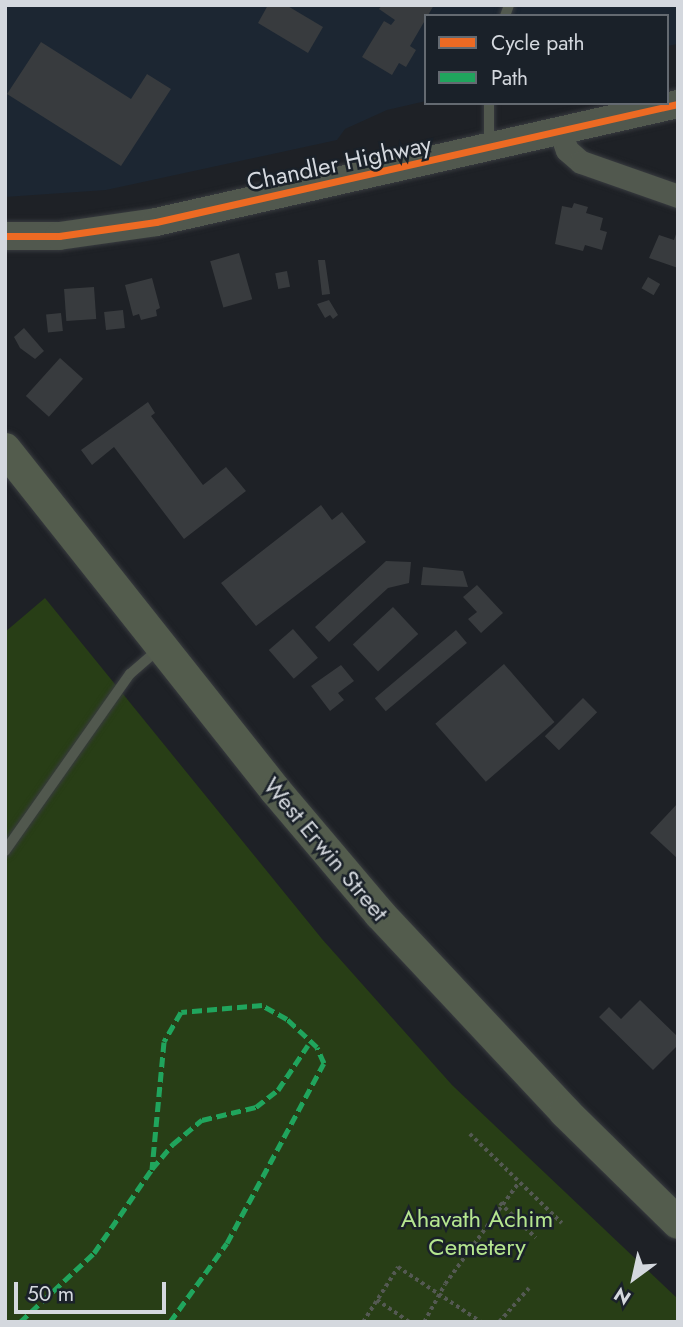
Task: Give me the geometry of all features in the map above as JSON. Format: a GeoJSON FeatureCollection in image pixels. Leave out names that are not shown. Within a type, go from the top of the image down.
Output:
{"type":"FeatureCollection","features":[{"type":"Feature","properties":{"kind":"main road","name":"West Erwin Street"},"geometry":{"type":"LineString","coordinates":[[5,449],[380,914],[555,1102],[678,1223]]}},
{"type":"Feature","properties":{"kind":"street","name":"Chandler Highway"},"geometry":{"type":"LineString","coordinates":[[5,236],[59,236],[133,227],[489,150],[678,104]]}},
{"type":"Feature","properties":{"kind":"street"},"geometry":{"type":"LineString","coordinates":[[561,131],[567,150],[581,162],[678,196]]}},
{"type":"Feature","properties":{"kind":"lane"},"geometry":{"type":"LineString","coordinates":[[489,105],[489,150]]}},
{"type":"Feature","properties":{"kind":"lane"},"geometry":{"type":"LineString","coordinates":[[5,851],[130,674],[162,647]]}},
{"type":"Feature","properties":{"kind":"path"},"geometry":{"type":"LineString","coordinates":[[470,1133],[562,1223]]}},
{"type":"Feature","properties":{"kind":"path"},"geometry":{"type":"LineString","coordinates":[[424,1322],[500,1203],[519,1182]]}},
{"type":"Feature","properties":{"kind":"path"},"geometry":{"type":"LineString","coordinates":[[500,1203],[536,1238]]}},
{"type":"Feature","properties":{"kind":"path"},"geometry":{"type":"LineString","coordinates":[[363,1322],[397,1267],[481,1322]]}},
{"type":"Feature","properties":{"kind":"path"},"geometry":{"type":"LineString","coordinates":[[499,1322],[529,1288]]}},
{"type":"Feature","properties":{"kind":"path"},"geometry":{"type":"LineString","coordinates":[[377,1300],[410,1322]]}},
{"type":"Feature","properties":{"kind":"shaded area"},"geometry":{"type":"Polygon","coordinates":[[[5,5],[678,5],[678,44],[669,46],[669,14],[424,14],[424,101],[387,110],[345,129],[337,140],[106,190],[5,197],[5,5]]]}},
{"type":"Feature","properties":{"kind":"green space","name":"Ahavath Achim Cemetery"},"geometry":{"type":"Polygon","coordinates":[[[45,598],[322,939],[452,1085],[678,1299],[678,1322],[5,1322],[5,632],[45,598]]]}},
{"type":"Feature","properties":{"kind":"building"},"geometry":{"type":"Polygon","coordinates":[[[268,5],[286,5],[323,27],[308,53],[258,23],[268,5]]]}},
{"type":"Feature","properties":{"kind":"building"},"geometry":{"type":"Polygon","coordinates":[[[382,5],[434,5],[429,14],[424,14],[424,22],[410,46],[416,50],[406,67],[399,63],[392,75],[362,57],[384,21],[391,25],[395,20],[379,9],[382,5]]]}},
{"type":"Feature","properties":{"kind":"building"},"geometry":{"type":"Polygon","coordinates":[[[41,42],[131,99],[147,74],[171,89],[121,166],[7,94],[41,42]]]}},
{"type":"Feature","properties":{"kind":"building"},"geometry":{"type":"Polygon","coordinates":[[[574,203],[588,207],[586,213],[603,218],[600,230],[607,232],[602,250],[585,245],[583,251],[555,244],[562,206],[572,208],[574,203]]]}},
{"type":"Feature","properties":{"kind":"building"},"geometry":{"type":"Polygon","coordinates":[[[677,231],[678,268],[649,258],[659,235],[674,240],[677,231]]]}},
{"type":"Feature","properties":{"kind":"building"},"geometry":{"type":"Polygon","coordinates":[[[239,253],[252,299],[223,307],[210,261],[239,253]]]}},
{"type":"Feature","properties":{"kind":"building"},"geometry":{"type":"Polygon","coordinates":[[[318,260],[325,260],[330,294],[322,295],[318,260]]]}},
{"type":"Feature","properties":{"kind":"building"},"geometry":{"type":"Polygon","coordinates":[[[287,271],[290,287],[278,289],[275,273],[287,271]]]}},
{"type":"Feature","properties":{"kind":"building"},"geometry":{"type":"Polygon","coordinates":[[[648,277],[660,284],[654,295],[642,288],[648,277]]]}},
{"type":"Feature","properties":{"kind":"building"},"geometry":{"type":"Polygon","coordinates":[[[152,278],[160,308],[156,310],[157,316],[141,320],[139,314],[133,316],[125,285],[152,278]]]}},
{"type":"Feature","properties":{"kind":"building"},"geometry":{"type":"Polygon","coordinates":[[[94,287],[96,319],[66,321],[64,289],[94,287]]]}},
{"type":"Feature","properties":{"kind":"building"},"geometry":{"type":"Polygon","coordinates":[[[329,300],[338,315],[333,319],[330,315],[325,318],[317,304],[329,300]]]}},
{"type":"Feature","properties":{"kind":"building"},"geometry":{"type":"Polygon","coordinates":[[[123,310],[125,328],[106,330],[104,312],[123,310]]]}},
{"type":"Feature","properties":{"kind":"building"},"geometry":{"type":"Polygon","coordinates":[[[61,313],[63,331],[48,332],[46,315],[61,313]]]}},
{"type":"Feature","properties":{"kind":"building"},"geometry":{"type":"Polygon","coordinates":[[[24,328],[44,351],[35,359],[20,348],[14,337],[24,328]]]}},
{"type":"Feature","properties":{"kind":"building"},"geometry":{"type":"Polygon","coordinates":[[[60,358],[83,379],[49,417],[26,396],[60,358]]]}},
{"type":"Feature","properties":{"kind":"building"},"geometry":{"type":"Polygon","coordinates":[[[148,402],[155,413],[151,416],[203,485],[226,467],[246,491],[184,539],[114,447],[92,465],[81,450],[148,402]]]}},
{"type":"Feature","properties":{"kind":"building"},"geometry":{"type":"Polygon","coordinates":[[[321,505],[332,520],[342,512],[366,542],[256,626],[221,583],[321,505]]]}},
{"type":"Feature","properties":{"kind":"building"},"geometry":{"type":"Polygon","coordinates":[[[386,561],[411,562],[409,583],[388,588],[329,642],[315,627],[386,561]]]}},
{"type":"Feature","properties":{"kind":"building"},"geometry":{"type":"Polygon","coordinates":[[[423,567],[463,571],[468,587],[421,585],[423,567]]]}},
{"type":"Feature","properties":{"kind":"building"},"geometry":{"type":"Polygon","coordinates":[[[477,585],[503,613],[481,633],[468,619],[477,612],[463,597],[477,585]]]}},
{"type":"Feature","properties":{"kind":"building"},"geometry":{"type":"Polygon","coordinates":[[[393,607],[418,634],[378,672],[353,645],[393,607]]]}},
{"type":"Feature","properties":{"kind":"building"},"geometry":{"type":"Polygon","coordinates":[[[293,629],[318,658],[294,679],[269,650],[293,629]]]}},
{"type":"Feature","properties":{"kind":"building"},"geometry":{"type":"Polygon","coordinates":[[[456,630],[467,643],[386,711],[375,698],[456,630]]]}},
{"type":"Feature","properties":{"kind":"building"},"geometry":{"type":"Polygon","coordinates":[[[504,664],[555,722],[486,782],[435,724],[504,664]]]}},
{"type":"Feature","properties":{"kind":"building"},"geometry":{"type":"Polygon","coordinates":[[[341,665],[354,681],[338,693],[344,700],[330,711],[311,686],[341,665]]]}},
{"type":"Feature","properties":{"kind":"building"},"geometry":{"type":"Polygon","coordinates":[[[583,698],[597,712],[559,750],[545,736],[583,698]]]}},
{"type":"Feature","properties":{"kind":"building"},"geometry":{"type":"Polygon","coordinates":[[[678,803],[678,859],[650,833],[678,803]]]}},
{"type":"Feature","properties":{"kind":"building"},"geometry":{"type":"Polygon","coordinates":[[[640,1000],[678,1037],[678,1045],[653,1070],[599,1017],[609,1007],[621,1019],[640,1000]]]}},
{"type":"Feature","properties":{"kind":"marked path"},"geometry":{"type":"LineString","coordinates":[[170,1322],[227,1243],[324,1063],[317,1047],[287,1019],[262,1005],[181,1012],[164,1042],[152,1169],[173,1144],[202,1120],[256,1107],[278,1090],[308,1045]]}},
{"type":"Feature","properties":{"kind":"marked path"},"geometry":{"type":"LineString","coordinates":[[20,1322],[94,1253],[152,1169]]}},
{"type":"Feature","properties":{"kind":"cycle path"},"geometry":{"type":"LineString","coordinates":[[5,236],[59,236],[156,222],[678,104]]}}]}
